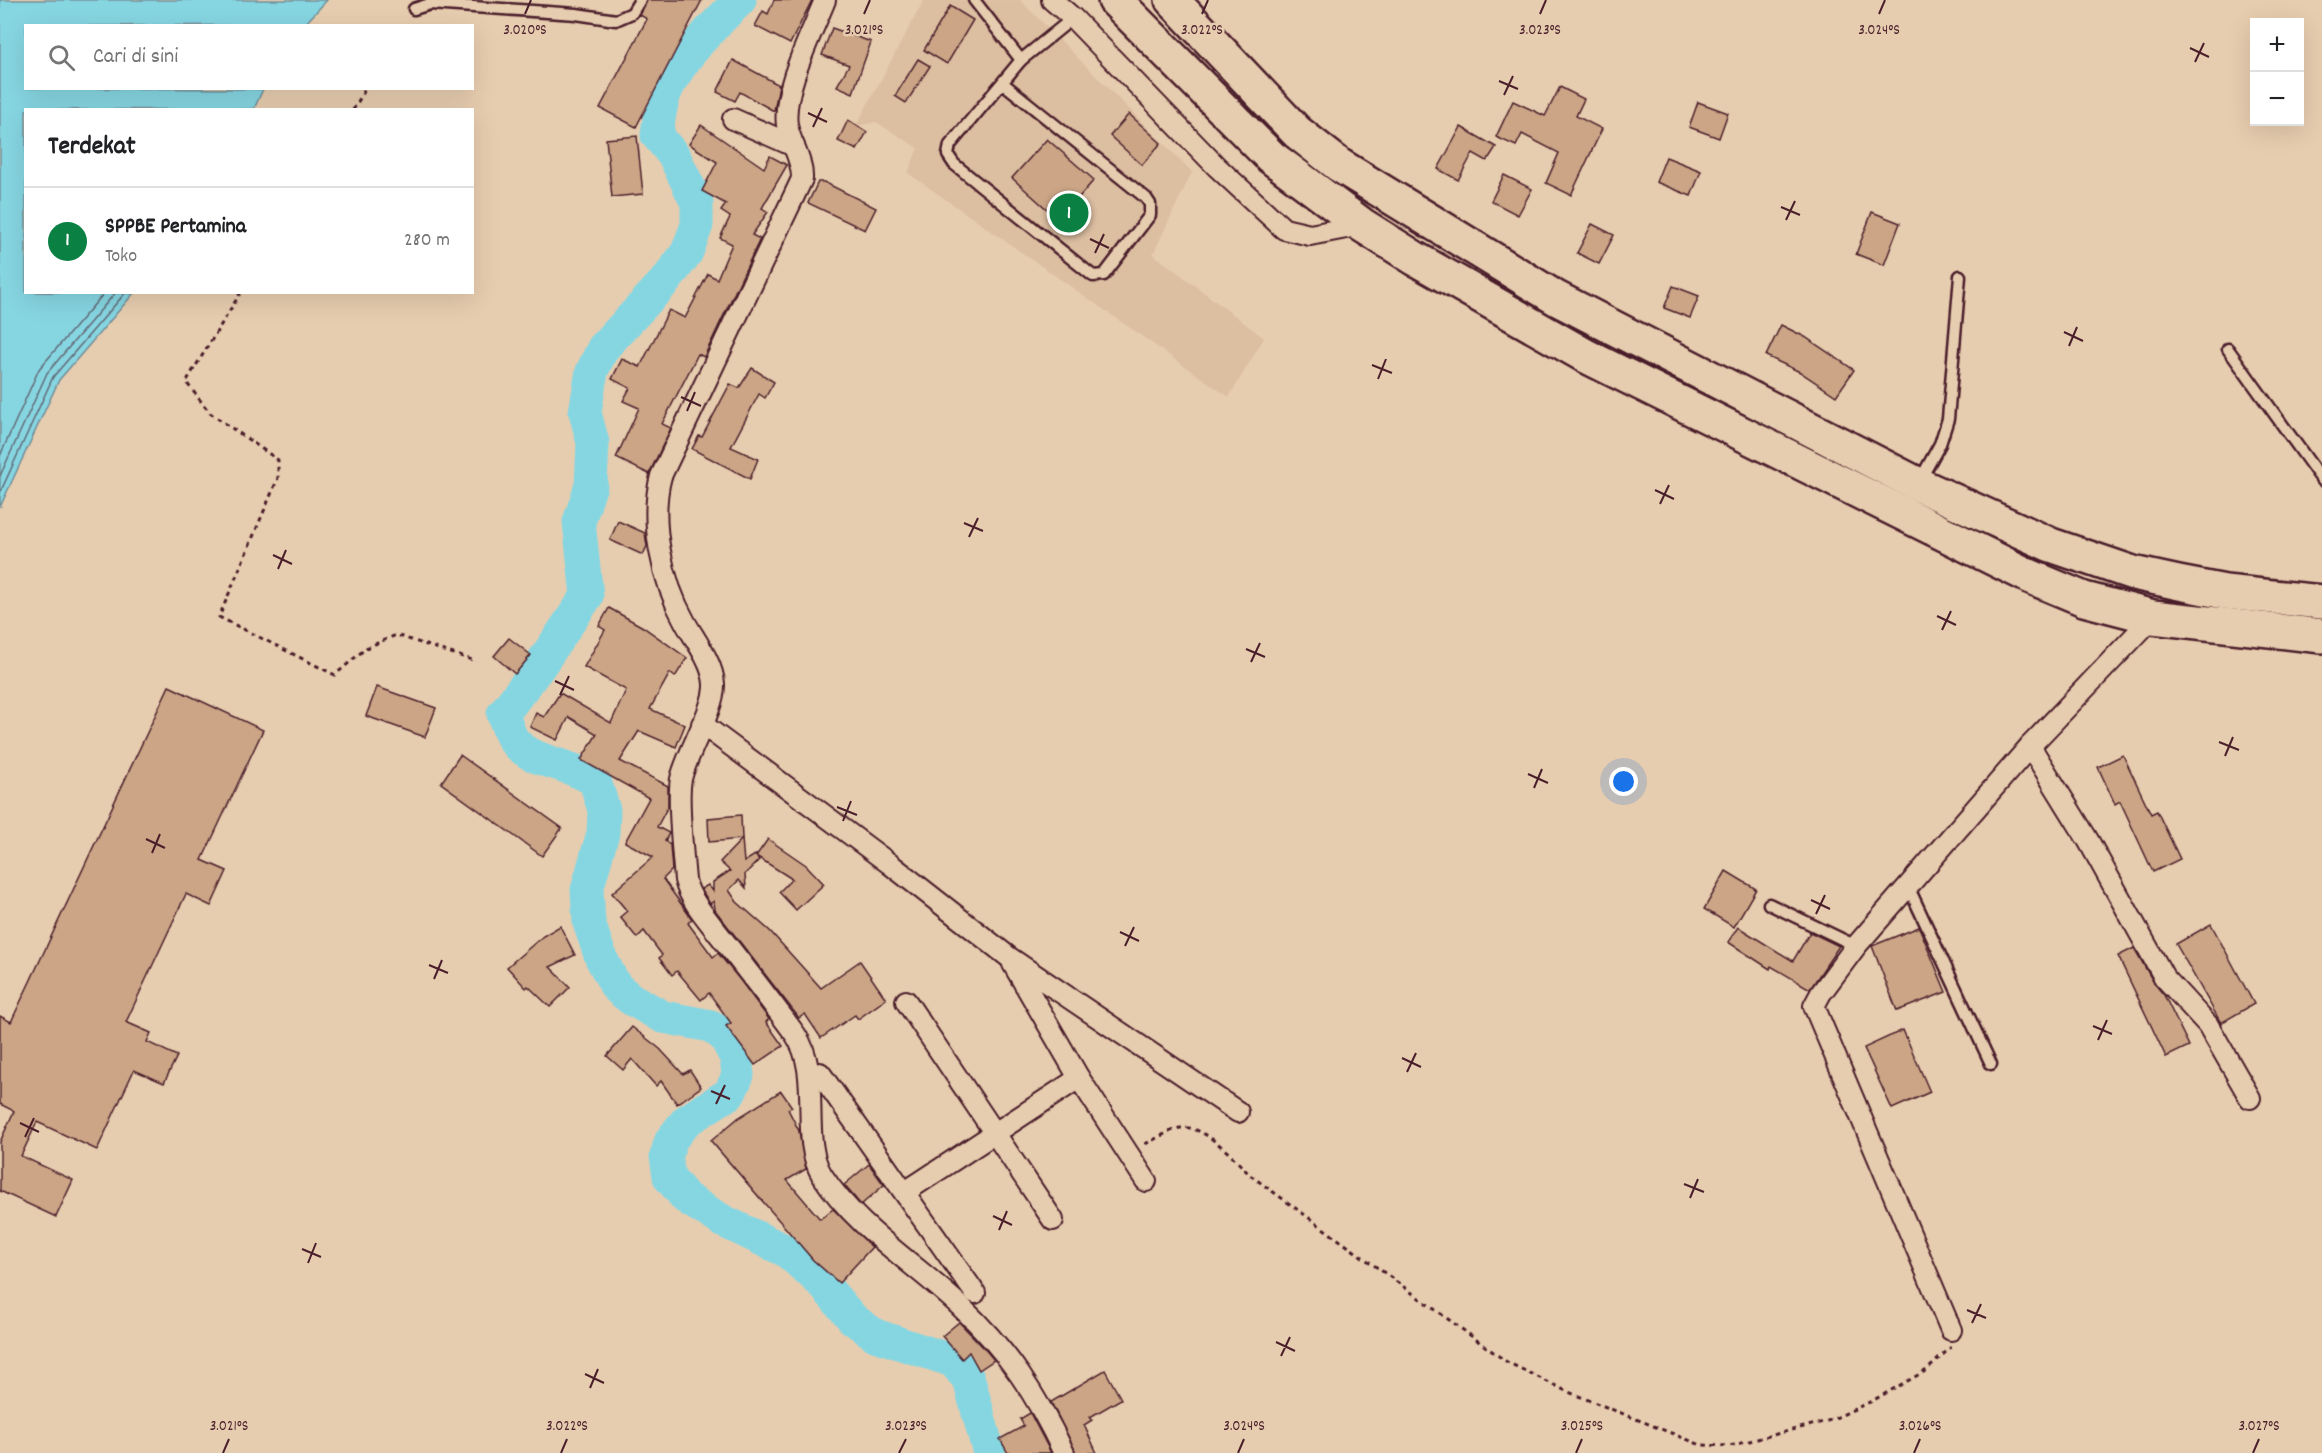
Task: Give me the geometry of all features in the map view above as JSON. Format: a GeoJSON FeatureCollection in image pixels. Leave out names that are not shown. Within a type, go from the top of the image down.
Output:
{"type":"FeatureCollection","features":[{"type":"Feature","properties":{"kind":"highway"},"geometry":{"type":"LineString","coordinates":[[1115,0],[1271,157],[1362,225],[1416,259],[1586,356],[2029,576],[2084,599],[2153,617],[2321,637]]}},
{"type":"Feature","properties":{"kind":"highway"},"geometry":{"type":"LineString","coordinates":[[1172,0],[1297,132],[1379,191],[1556,298],[1917,484],[2051,545],[2133,573],[2225,592],[2322,602]]}},
{"type":"Feature","properties":{"kind":"street"},"geometry":{"type":"LineString","coordinates":[[825,0],[789,97],[787,123],[802,168],[802,179],[661,476],[657,498],[659,534],[673,595],[713,677],[714,690],[681,783],[687,886],[705,915],[797,1037],[808,1073],[814,1155],[821,1174],[871,1230],[960,1305],[1004,1351],[1043,1407],[1064,1453]]}},
{"type":"Feature","properties":{"kind":"street"},"geometry":{"type":"LineString","coordinates":[[1052,0],[1073,18],[1217,167],[1284,229],[1310,235],[1362,225]]}},
{"type":"Feature","properties":{"kind":"street"},"geometry":{"type":"LineString","coordinates":[[733,119],[794,146]]}},
{"type":"Feature","properties":{"kind":"street"},"geometry":{"type":"LineString","coordinates":[[1951,1330],[1815,1010],[1817,998],[1856,946],[2030,746],[2153,617]]}},
{"type":"Feature","properties":{"kind":"street"},"geometry":{"type":"LineString","coordinates":[[702,724],[890,864],[1010,958],[1238,1112]]}},
{"type":"Feature","properties":{"kind":"street"},"geometry":{"type":"LineString","coordinates":[[2030,746],[2088,840],[2164,976],[2208,1025],[2250,1098]]}},
{"type":"Feature","properties":{"kind":"street"},"geometry":{"type":"LineString","coordinates":[[1010,958],[1079,1078],[1146,1181]]}},
{"type":"Feature","properties":{"kind":"street"},"geometry":{"type":"LineString","coordinates":[[906,1001],[1053,1220]]}},
{"type":"Feature","properties":{"kind":"street"},"geometry":{"type":"LineString","coordinates":[[820,1073],[975,1293]]}},
{"type":"Feature","properties":{"kind":"street"},"geometry":{"type":"LineString","coordinates":[[905,1192],[1079,1078]]}},
{"type":"Feature","properties":{"kind":"lane"},"geometry":{"type":"LineString","coordinates":[[414,9],[430,4],[576,14],[616,21],[632,14],[640,0]]}},
{"type":"Feature","properties":{"kind":"lane"},"geometry":{"type":"LineString","coordinates":[[974,0],[1021,60]]}},
{"type":"Feature","properties":{"kind":"lane"},"geometry":{"type":"LineString","coordinates":[[1004,84],[1146,198],[1150,204],[1150,215],[1104,275],[1092,276],[950,158],[950,145],[1004,84],[1021,60],[1073,18]]}},
{"type":"Feature","properties":{"kind":"lane"},"geometry":{"type":"LineString","coordinates":[[1917,484],[1940,444],[1948,419],[1960,276]]}},
{"type":"Feature","properties":{"kind":"lane"},"geometry":{"type":"LineString","coordinates":[[2228,349],[2322,480]]}},
{"type":"Feature","properties":{"kind":"lane"},"geometry":{"type":"LineString","coordinates":[[1908,886],[1991,1064]]}},
{"type":"Feature","properties":{"kind":"lane"},"geometry":{"type":"LineString","coordinates":[[1769,903],[1856,946]]}},
{"type":"Feature","properties":{"kind":"path"},"geometry":{"type":"LineString","coordinates":[[354,108],[365,90]]}},
{"type":"Feature","properties":{"kind":"path"},"geometry":{"type":"LineString","coordinates":[[240,294],[186,382],[210,413],[278,460],[278,478],[219,617],[335,675],[366,648],[396,634],[476,661]]}},
{"type":"Feature","properties":{"kind":"path"},"geometry":{"type":"LineString","coordinates":[[1127,1152],[1181,1128],[1202,1134],[1230,1152],[1250,1175],[1507,1362],[1566,1391],[1701,1445],[1730,1446],[1792,1431],[1841,1415],[1927,1370],[1950,1349],[1951,1330]]}},
{"type":"Feature","properties":{"kind":"shaded area"},"geometry":{"type":"Polygon","coordinates":[[[924,0],[1020,0],[1192,172],[1153,254],[1264,338],[1229,397],[908,173],[918,148],[876,122],[856,126],[924,0]]]}},
{"type":"Feature","properties":{"kind":"water"},"geometry":{"type":"Polygon","coordinates":[[[0,0],[327,0],[305,24],[24,24],[24,90],[263,90],[254,108],[24,108],[24,294],[133,294],[59,380],[0,507],[0,0]]]}},
{"type":"Feature","properties":{"kind":"building"},"geometry":{"type":"Polygon","coordinates":[[[647,0],[702,0],[636,127],[600,108],[647,19],[640,15],[647,0]]]}},
{"type":"Feature","properties":{"kind":"building"},"geometry":{"type":"Polygon","coordinates":[[[774,0],[812,0],[790,44],[755,26],[763,11],[768,14],[774,0]]]}},
{"type":"Feature","properties":{"kind":"building"},"geometry":{"type":"Polygon","coordinates":[[[950,6],[973,20],[947,64],[924,50],[950,6]]]}},
{"type":"Feature","properties":{"kind":"building"},"geometry":{"type":"Polygon","coordinates":[[[832,28],[871,42],[853,93],[837,86],[849,65],[822,55],[832,28]]]}},
{"type":"Feature","properties":{"kind":"building"},"geometry":{"type":"Polygon","coordinates":[[[918,59],[930,66],[906,103],[895,96],[918,59]]]}},
{"type":"Feature","properties":{"kind":"building"},"geometry":{"type":"Polygon","coordinates":[[[733,60],[779,85],[774,111],[740,92],[735,101],[717,92],[733,60]]]}},
{"type":"Feature","properties":{"kind":"building"},"geometry":{"type":"Polygon","coordinates":[[[1560,87],[1584,99],[1576,116],[1602,129],[1571,195],[1546,183],[1559,153],[1522,134],[1516,146],[1496,137],[1513,101],[1545,116],[1560,87]]]}},
{"type":"Feature","properties":{"kind":"building"},"geometry":{"type":"Polygon","coordinates":[[[1698,102],[1728,113],[1719,138],[1689,127],[1698,102]]]}},
{"type":"Feature","properties":{"kind":"building"},"geometry":{"type":"Polygon","coordinates":[[[1129,114],[1161,143],[1142,165],[1110,136],[1129,114]]]}},
{"type":"Feature","properties":{"kind":"building"},"geometry":{"type":"Polygon","coordinates":[[[848,120],[867,132],[857,150],[838,141],[848,120]]]}},
{"type":"Feature","properties":{"kind":"building"},"geometry":{"type":"Polygon","coordinates":[[[701,125],[764,168],[770,156],[787,165],[762,208],[768,212],[752,235],[760,239],[704,357],[698,354],[662,424],[671,428],[649,474],[616,458],[639,408],[623,401],[630,388],[612,379],[622,359],[640,367],[669,310],[685,318],[708,274],[717,279],[732,244],[720,238],[730,217],[721,211],[726,204],[702,191],[717,162],[689,144],[701,125]]]}},
{"type":"Feature","properties":{"kind":"building"},"geometry":{"type":"Polygon","coordinates":[[[1461,127],[1496,147],[1487,161],[1473,153],[1458,180],[1438,169],[1461,127]]]}},
{"type":"Feature","properties":{"kind":"building"},"geometry":{"type":"Polygon","coordinates":[[[637,136],[643,194],[612,197],[606,139],[637,136]]]}},
{"type":"Feature","properties":{"kind":"building"},"geometry":{"type":"Polygon","coordinates":[[[1047,139],[1094,180],[1059,220],[1012,178],[1047,139]]]}},
{"type":"Feature","properties":{"kind":"building"},"geometry":{"type":"Polygon","coordinates":[[[1666,157],[1701,171],[1691,196],[1656,182],[1666,157]]]}},
{"type":"Feature","properties":{"kind":"building"},"geometry":{"type":"Polygon","coordinates":[[[1504,175],[1532,189],[1518,215],[1491,201],[1504,175]]]}},
{"type":"Feature","properties":{"kind":"building"},"geometry":{"type":"Polygon","coordinates":[[[818,182],[824,182],[876,208],[865,230],[808,203],[818,182]]]}},
{"type":"Feature","properties":{"kind":"building"},"geometry":{"type":"Polygon","coordinates":[[[1872,212],[1900,223],[1884,265],[1856,254],[1872,212]]]}},
{"type":"Feature","properties":{"kind":"building"},"geometry":{"type":"Polygon","coordinates":[[[1592,224],[1614,235],[1599,264],[1577,253],[1592,224]]]}},
{"type":"Feature","properties":{"kind":"building"},"geometry":{"type":"Polygon","coordinates":[[[1673,286],[1699,296],[1690,318],[1664,308],[1673,286]]]}},
{"type":"Feature","properties":{"kind":"building"},"geometry":{"type":"Polygon","coordinates":[[[1781,325],[1805,337],[1854,370],[1836,396],[1800,372],[1766,356],[1781,325]]]}},
{"type":"Feature","properties":{"kind":"building"},"geometry":{"type":"Polygon","coordinates":[[[752,368],[774,382],[765,398],[759,394],[731,447],[758,459],[750,479],[692,449],[699,436],[702,437],[730,384],[739,388],[752,368]]]}},
{"type":"Feature","properties":{"kind":"building"},"geometry":{"type":"Polygon","coordinates":[[[618,521],[645,533],[647,546],[643,555],[610,540],[618,521]]]}},
{"type":"Feature","properties":{"kind":"building"},"geometry":{"type":"Polygon","coordinates":[[[609,608],[643,627],[687,658],[675,677],[670,673],[650,709],[685,725],[676,747],[639,731],[620,761],[668,786],[668,806],[657,827],[669,833],[665,841],[670,845],[672,870],[663,879],[692,919],[688,923],[713,957],[718,953],[740,980],[769,1019],[766,1022],[783,1046],[755,1065],[726,1026],[731,1023],[709,993],[701,1000],[677,971],[672,975],[659,958],[662,955],[644,931],[637,938],[620,917],[627,911],[612,893],[653,857],[625,842],[649,798],[581,760],[597,734],[569,717],[557,740],[530,727],[536,713],[544,717],[560,693],[611,723],[626,690],[584,667],[605,630],[599,626],[609,608]]]}},
{"type":"Feature","properties":{"kind":"building"},"geometry":{"type":"Polygon","coordinates":[[[509,638],[531,655],[515,674],[494,656],[509,638]]]}},
{"type":"Feature","properties":{"kind":"building"},"geometry":{"type":"Polygon","coordinates":[[[169,686],[263,730],[202,860],[227,871],[211,906],[186,894],[126,1022],[151,1033],[147,1042],[177,1056],[164,1083],[134,1070],[97,1150],[37,1122],[21,1156],[73,1180],[56,1217],[0,1191],[0,1142],[14,1111],[0,1104],[0,1016],[11,1022],[169,686]]]}},
{"type":"Feature","properties":{"kind":"building"},"geometry":{"type":"Polygon","coordinates":[[[377,687],[436,708],[425,737],[366,716],[377,687]]]}},
{"type":"Feature","properties":{"kind":"building"},"geometry":{"type":"Polygon","coordinates":[[[460,755],[562,828],[542,856],[441,783],[460,755]]]}},
{"type":"Feature","properties":{"kind":"building"},"geometry":{"type":"Polygon","coordinates":[[[2123,755],[2151,814],[2157,811],[2180,859],[2153,872],[2120,801],[2115,804],[2098,767],[2123,755]]]}},
{"type":"Feature","properties":{"kind":"building"},"geometry":{"type":"Polygon","coordinates":[[[741,815],[742,839],[709,842],[708,818],[741,815]]]}},
{"type":"Feature","properties":{"kind":"building"},"geometry":{"type":"Polygon","coordinates":[[[742,839],[744,862],[755,855],[759,860],[745,874],[746,888],[739,880],[729,890],[737,902],[770,931],[821,988],[860,961],[886,999],[858,1019],[855,1015],[821,1038],[805,1014],[799,1018],[715,910],[714,901],[710,904],[701,889],[708,885],[713,891],[713,882],[730,871],[720,862],[742,839]]]}},
{"type":"Feature","properties":{"kind":"building"},"geometry":{"type":"Polygon","coordinates":[[[768,839],[806,865],[824,884],[796,910],[779,892],[792,879],[756,856],[768,839]]]}},
{"type":"Feature","properties":{"kind":"building"},"geometry":{"type":"Polygon","coordinates":[[[1726,871],[1756,889],[1734,927],[1704,909],[1726,871]]]}},
{"type":"Feature","properties":{"kind":"building"},"geometry":{"type":"Polygon","coordinates":[[[2211,924],[2254,1004],[2221,1023],[2176,944],[2211,924]]]}},
{"type":"Feature","properties":{"kind":"building"},"geometry":{"type":"Polygon","coordinates":[[[560,926],[575,955],[550,967],[570,987],[550,1007],[528,986],[526,988],[507,967],[543,936],[560,926]]]}},
{"type":"Feature","properties":{"kind":"building"},"geometry":{"type":"Polygon","coordinates":[[[1738,927],[1793,961],[1810,932],[1839,946],[1810,989],[1771,966],[1770,969],[1728,942],[1738,927]]]}},
{"type":"Feature","properties":{"kind":"building"},"geometry":{"type":"Polygon","coordinates":[[[1919,927],[1946,992],[1897,1011],[1872,946],[1919,927]]]}},
{"type":"Feature","properties":{"kind":"building"},"geometry":{"type":"Polygon","coordinates":[[[2134,948],[2154,983],[2164,995],[2189,1046],[2166,1057],[2118,956],[2134,948]]]}},
{"type":"Feature","properties":{"kind":"building"},"geometry":{"type":"Polygon","coordinates":[[[632,1027],[660,1049],[683,1074],[690,1070],[701,1087],[677,1104],[661,1081],[656,1086],[632,1059],[623,1070],[607,1056],[632,1027]]]}},
{"type":"Feature","properties":{"kind":"building"},"geometry":{"type":"Polygon","coordinates":[[[1903,1030],[1930,1092],[1892,1109],[1864,1048],[1903,1030]]]}},
{"type":"Feature","properties":{"kind":"building"},"geometry":{"type":"Polygon","coordinates":[[[781,1091],[792,1107],[788,1109],[799,1131],[806,1169],[787,1180],[820,1219],[833,1209],[872,1247],[839,1283],[813,1260],[711,1141],[738,1118],[781,1091]]]}},
{"type":"Feature","properties":{"kind":"building"},"geometry":{"type":"Polygon","coordinates":[[[869,1164],[884,1185],[861,1205],[844,1185],[869,1164]]]}},
{"type":"Feature","properties":{"kind":"building"},"geometry":{"type":"Polygon","coordinates":[[[959,1322],[994,1360],[979,1370],[969,1352],[962,1359],[942,1336],[959,1322]]]}},
{"type":"Feature","properties":{"kind":"building"},"geometry":{"type":"Polygon","coordinates":[[[1105,1370],[1121,1399],[1090,1417],[1092,1420],[1084,1425],[1097,1453],[1076,1453],[1051,1402],[1105,1370]]]}},
{"type":"Feature","properties":{"kind":"building"},"geometry":{"type":"Polygon","coordinates":[[[1030,1413],[1051,1453],[1008,1453],[1000,1439],[1024,1426],[1020,1419],[1030,1413]]]}},
{"type":"Feature","properties":{"kind":"waterway"},"geometry":{"type":"LineString","coordinates":[[740,0],[711,29],[676,73],[664,97],[661,110],[657,135],[674,156],[697,203],[697,225],[687,252],[668,278],[603,348],[592,371],[585,412],[593,443],[591,485],[579,522],[587,596],[539,667],[503,714],[512,738],[522,749],[595,781],[604,810],[603,833],[587,890],[589,923],[601,958],[616,987],[631,999],[663,1017],[711,1026],[725,1037],[736,1058],[738,1075],[730,1093],[686,1121],[671,1140],[666,1156],[669,1177],[686,1198],[723,1221],[786,1251],[822,1283],[853,1319],[875,1335],[953,1361],[969,1380],[989,1453]]}},
{"type":"Feature","properties":{"kind":"place","name":"SPPBE Pertamina"},"geometry":{"type":"Point","coordinates":[1069,213]}}]}
